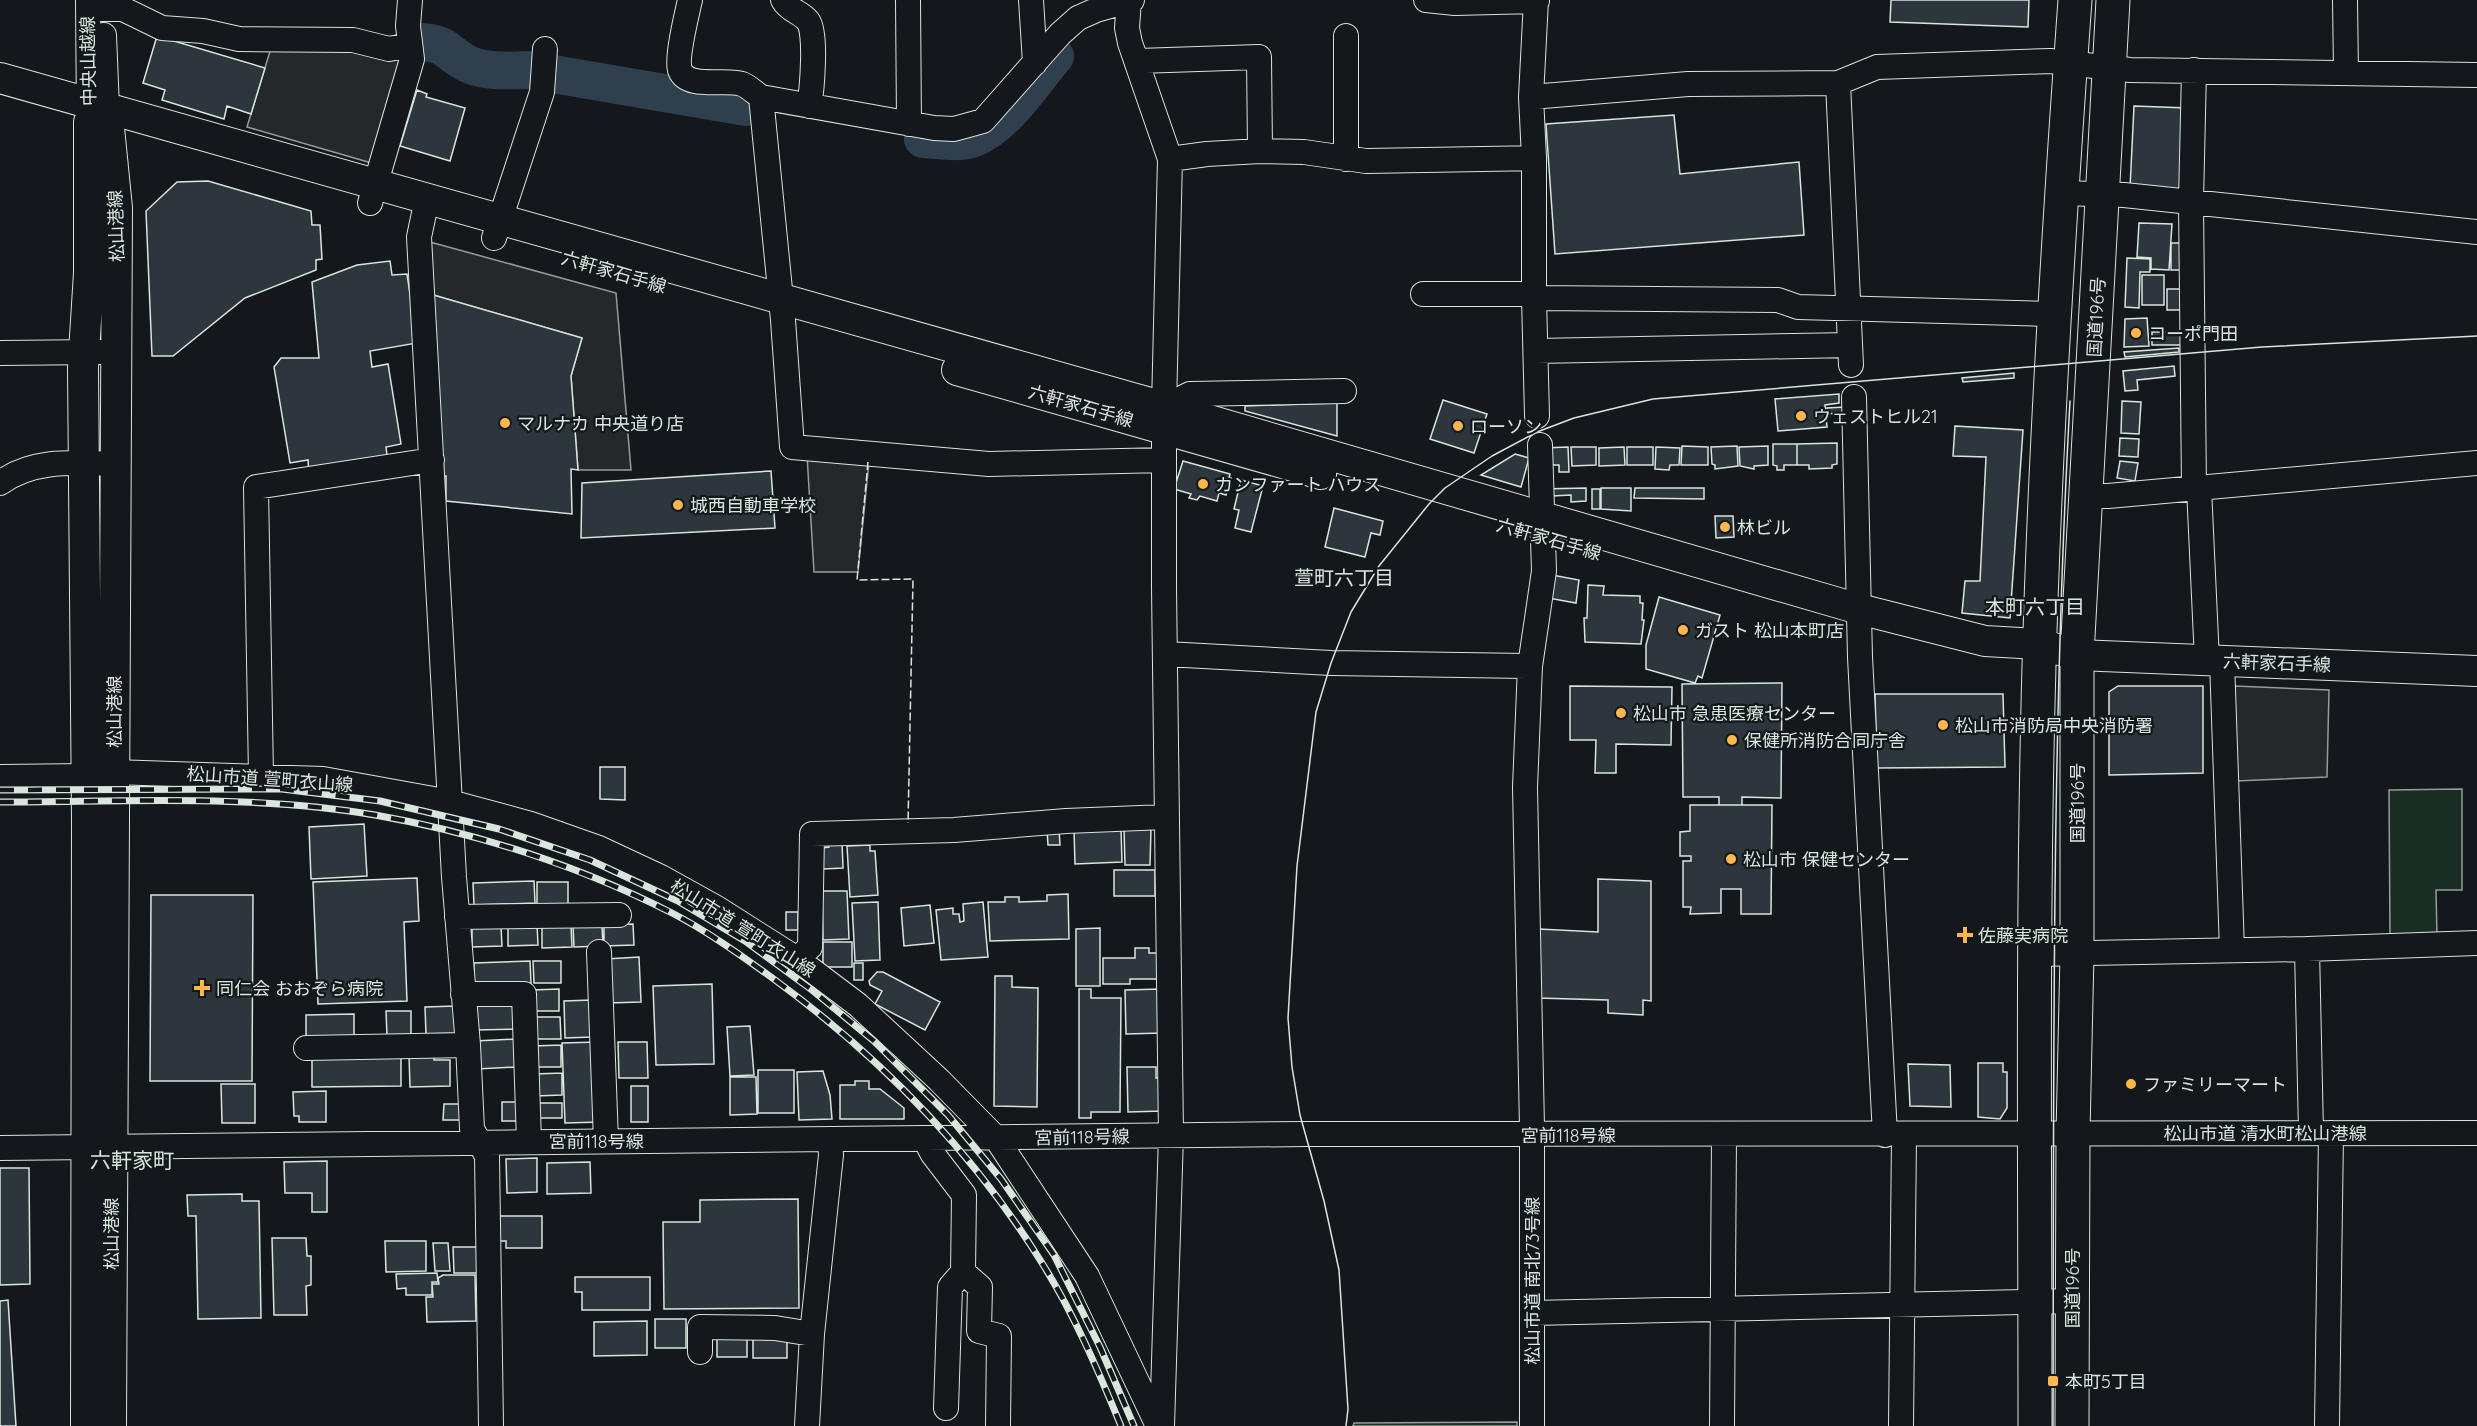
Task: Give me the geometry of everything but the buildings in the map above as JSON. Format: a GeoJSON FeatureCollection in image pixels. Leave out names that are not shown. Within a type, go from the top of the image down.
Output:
{"type":"FeatureCollection","features":[{"type":"Feature","properties":{"kind":"highway","name":"国道196号"},"geometry":{"type":"LineString","coordinates":[[2072,1426],[2072,1301],[2036,954],[2039,654],[2054,314],[2075,0]]}},
{"type":"Feature","properties":{"kind":"highway","name":"国道196号"},"geometry":{"type":"LineString","coordinates":[[2035,1426],[2034,1301],[2053,1133],[2077,954],[2077,655],[2114,0]]}},
{"type":"Feature","properties":{"kind":"main road"},"geometry":{"type":"LineString","coordinates":[[0,78],[98,115]]}},
{"type":"Feature","properties":{"kind":"main road"},"geometry":{"type":"LineString","coordinates":[[0,97],[98,115]]}},
{"type":"Feature","properties":{"kind":"main road","name":"六軒家石手線"},"geometry":{"type":"LineString","coordinates":[[98,115],[1544,527],[1860,619],[1982,660],[2039,654],[2477,671]]}},
{"type":"Feature","properties":{"kind":"main road","name":"松山港線"},"geometry":{"type":"LineString","coordinates":[[98,115],[84,352],[84,464],[100,774]]}},
{"type":"Feature","properties":{"kind":"main road","name":"松山港線"},"geometry":{"type":"LineString","coordinates":[[86,1426],[98,1146],[100,774],[116,464],[117,208],[98,115]]}},
{"type":"Feature","properties":{"kind":"main road","name":"松山港線"},"geometry":{"type":"LineString","coordinates":[[98,1146],[111,1426]]}},
{"type":"Feature","properties":{"kind":"street"},"geometry":{"type":"LineString","coordinates":[[372,194],[412,59],[408,26],[410,0]]}},
{"type":"Feature","properties":{"kind":"street"},"geometry":{"type":"LineString","coordinates":[[690,0],[680,57],[680,70],[686,77],[699,82],[741,83],[761,98],[909,124],[954,129],[983,121],[1060,34],[1078,18],[1130,0],[1127,28],[1170,159],[1164,460],[1165,817],[1171,1136],[1162,1426]]}},
{"type":"Feature","properties":{"kind":"street"},"geometry":{"type":"LineString","coordinates":[[783,0],[788,9],[807,19],[812,28],[812,86],[809,106]]}},
{"type":"Feature","properties":{"kind":"street"},"geometry":{"type":"LineString","coordinates":[[908,0],[909,124]]}},
{"type":"Feature","properties":{"kind":"street"},"geometry":{"type":"LineString","coordinates":[[1030,0],[1035,63]]}},
{"type":"Feature","properties":{"kind":"street"},"geometry":{"type":"LineString","coordinates":[[1426,0],[1455,3],[1536,1],[1531,97],[1534,158],[1537,416]]}},
{"type":"Feature","properties":{"kind":"street"},"geometry":{"type":"LineString","coordinates":[[2345,0],[2346,72]]}},
{"type":"Feature","properties":{"kind":"street"},"geometry":{"type":"LineString","coordinates":[[95,5],[123,9],[162,28],[203,31],[239,39],[353,40],[389,49],[410,45]]}},
{"type":"Feature","properties":{"kind":"street","name":"中央山越線"},"geometry":{"type":"LineString","coordinates":[[95,5],[98,115]]}},
{"type":"Feature","properties":{"kind":"street"},"geometry":{"type":"LineString","coordinates":[[1346,36],[1346,159]]}},
{"type":"Feature","properties":{"kind":"street"},"geometry":{"type":"LineString","coordinates":[[497,229],[542,92],[545,49]]}},
{"type":"Feature","properties":{"kind":"street"},"geometry":{"type":"LineString","coordinates":[[1138,60],[1259,57],[1260,151]]}},
{"type":"Feature","properties":{"kind":"street"},"geometry":{"type":"LineString","coordinates":[[1531,97],[1688,84],[1838,83],[1877,67],[2050,60],[2130,70],[2477,75]]}},
{"type":"Feature","properties":{"kind":"street"},"geometry":{"type":"LineString","coordinates":[[2194,70],[2191,202],[2196,488],[2215,661],[2232,950]]}},
{"type":"Feature","properties":{"kind":"street"},"geometry":{"type":"LineString","coordinates":[[1536,351],[1851,355],[1838,83]]}},
{"type":"Feature","properties":{"kind":"street"},"geometry":{"type":"LineString","coordinates":[[761,98],[792,447],[989,464],[1164,460]]}},
{"type":"Feature","properties":{"kind":"street"},"geometry":{"type":"LineString","coordinates":[[1170,159],[1260,151],[1304,152],[1366,161],[1534,158]]}},
{"type":"Feature","properties":{"kind":"street"},"geometry":{"type":"LineString","coordinates":[[2062,193],[2191,202],[2477,231]]}},
{"type":"Feature","properties":{"kind":"street"},"geometry":{"type":"LineString","coordinates":[[424,208],[419,237],[457,917],[468,1045],[472,1129],[487,1156],[491,1426]]}},
{"type":"Feature","properties":{"kind":"street"},"geometry":{"type":"LineString","coordinates":[[1422,294],[1778,300],[1798,307],[2054,314]]}},
{"type":"Feature","properties":{"kind":"street"},"geometry":{"type":"LineString","coordinates":[[0,353],[117,352]]}},
{"type":"Feature","properties":{"kind":"street"},"geometry":{"type":"LineString","coordinates":[[1164,418],[1190,394],[1344,391]]}},
{"type":"Feature","properties":{"kind":"street"},"geometry":{"type":"LineString","coordinates":[[1854,396],[1860,619],[1895,1135],[1902,1305],[1901,1426]]}},
{"type":"Feature","properties":{"kind":"street","name":"松山市道 南北73号線"},"geometry":{"type":"LineString","coordinates":[[1532,1426],[1532,1135],[1525,787],[1530,666],[1544,571],[1540,445]]}},
{"type":"Feature","properties":{"kind":"street"},"geometry":{"type":"LineString","coordinates":[[261,776],[256,487],[432,460]]}},
{"type":"Feature","properties":{"kind":"street"},"geometry":{"type":"LineString","coordinates":[[2085,496],[2477,463]]}},
{"type":"Feature","properties":{"kind":"street"},"geometry":{"type":"LineString","coordinates":[[0,483],[11,475],[48,464],[116,464]]}},
{"type":"Feature","properties":{"kind":"street"},"geometry":{"type":"LineString","coordinates":[[1166,654],[1331,663],[1530,666]]}},
{"type":"Feature","properties":{"kind":"street","name":"松山市道 萱町衣山線"},"geometry":{"type":"LineString","coordinates":[[0,777],[100,774],[323,779],[450,802],[531,824],[599,848],[716,906],[797,959],[858,1005],[996,1138],[1087,1276],[1158,1426]]}},
{"type":"Feature","properties":{"kind":"street"},"geometry":{"type":"LineString","coordinates":[[797,959],[810,947],[812,834],[954,830],[1066,821],[1165,817]]}},
{"type":"Feature","properties":{"kind":"street"},"geometry":{"type":"LineString","coordinates":[[457,917],[618,915]]}},
{"type":"Feature","properties":{"kind":"street"},"geometry":{"type":"LineString","coordinates":[[2036,954],[2477,943]]}},
{"type":"Feature","properties":{"kind":"street"},"geometry":{"type":"LineString","coordinates":[[2307,949],[2321,1133],[2327,1426]]}},
{"type":"Feature","properties":{"kind":"street"},"geometry":{"type":"LineString","coordinates":[[599,952],[606,1141]]}},
{"type":"Feature","properties":{"kind":"street"},"geometry":{"type":"LineString","coordinates":[[463,994],[524,994],[529,1141]]}},
{"type":"Feature","properties":{"kind":"street"},"geometry":{"type":"LineString","coordinates":[[306,1048],[468,1045]]}},
{"type":"Feature","properties":{"kind":"street","name":"宮前118号線"},"geometry":{"type":"LineString","coordinates":[[0,1148],[1171,1136],[2053,1133]]}},
{"type":"Feature","properties":{"kind":"street","name":"松山市道 清水町松山港線"},"geometry":{"type":"LineString","coordinates":[[2053,1133],[2477,1133]]}},
{"type":"Feature","properties":{"kind":"street"},"geometry":{"type":"LineString","coordinates":[[1722,1426],[1724,1135]]}},
{"type":"Feature","properties":{"kind":"street"},"geometry":{"type":"LineString","coordinates":[[807,1426],[812,1334],[831,1155],[830,1139]]}},
{"type":"Feature","properties":{"kind":"street"},"geometry":{"type":"LineString","coordinates":[[925,1139],[932,1153],[964,1195],[963,1272],[950,1287],[946,1408]]}},
{"type":"Feature","properties":{"kind":"street"},"geometry":{"type":"LineString","coordinates":[[963,1272],[980,1287],[979,1331],[999,1335],[998,1426]]}},
{"type":"Feature","properties":{"kind":"street"},"geometry":{"type":"LineString","coordinates":[[1532,1313],[2072,1301]]}},
{"type":"Feature","properties":{"kind":"street"},"geometry":{"type":"LineString","coordinates":[[700,1352],[700,1327],[775,1328],[812,1334]]}},
{"type":"Feature","properties":{"kind":"green space"},"geometry":{"type":"Polygon","coordinates":[[[2462,789],[2462,890],[2436,890],[2437,937],[2390,937],[2389,790],[2462,789]]]}},
{"type":"Feature","properties":{"kind":"green space"},"geometry":{"type":"Polygon","coordinates":[[[1517,1422],[1517,1426],[1353,1426],[1354,1423],[1517,1422]]]}},
{"type":"Feature","properties":{"kind":"shaded area"},"geometry":{"type":"Polygon","coordinates":[[[271,48],[353,48],[401,58],[375,164],[247,127],[271,48]]]}},
{"type":"Feature","properties":{"kind":"shaded area"},"geometry":{"type":"Polygon","coordinates":[[[430,242],[616,293],[631,470],[578,470],[571,376],[582,338],[430,294],[430,242]]]}},
{"type":"Feature","properties":{"kind":"shaded area"},"geometry":{"type":"Polygon","coordinates":[[[807,455],[869,462],[858,572],[814,572],[807,455]]]}},
{"type":"Feature","properties":{"kind":"shaded area"},"geometry":{"type":"Polygon","coordinates":[[[2235,686],[2329,690],[2327,777],[2236,781],[2235,686]]]}},
{"type":"Feature","properties":{"kind":"waterway"},"geometry":{"type":"LineString","coordinates":[[420,42],[441,46],[473,66],[498,70],[532,70]]}},
{"type":"Feature","properties":{"kind":"waterway"},"geometry":{"type":"LineString","coordinates":[[923,139],[962,141],[986,132],[1018,102],[1055,56]]}},
{"type":"Feature","properties":{"kind":"waterway"},"geometry":{"type":"LineString","coordinates":[[553,74],[746,107]]}},
{"type":"Feature","properties":{"kind":"tram line"},"geometry":{"type":"LineString","coordinates":[[1346,1426],[1348,1409],[1339,1270],[1324,1201],[1300,1115],[1292,1067],[1288,1018],[1297,866],[1316,712],[1331,663],[1351,612],[1379,566],[1429,504],[1445,488],[1492,456],[1537,432],[1574,418],[1653,399],[2262,347],[2477,336]]}},
{"type":"Feature","properties":{"kind":"tram line"},"geometry":{"type":"LineString","coordinates":[[2053,1426],[2054,1041],[2059,657],[2070,401]]}},
{"type":"Feature","properties":{"kind":"railway"},"geometry":{"type":"LineString","coordinates":[[0,790],[282,789],[380,801],[499,829],[590,860],[678,901],[745,941],[812,990],[874,1041],[948,1115],[1001,1179],[1054,1255],[1100,1347],[1134,1426]]}},
{"type":"Feature","properties":{"kind":"railway"},"geometry":{"type":"LineString","coordinates":[[0,802],[235,802],[329,808],[375,815],[451,831],[527,853],[601,880],[685,920],[723,943],[771,977],[849,1039],[885,1072],[954,1143],[1015,1221],[1054,1282],[1085,1343],[1121,1426]]}},
{"type":"Feature","properties":{"kind":"fence"},"geometry":{"type":"LineString","coordinates":[[868,462],[857,580],[913,579],[908,823]]}},
{"type":"Feature","properties":{"kind":"place","name":"コーポ門田"},"geometry":{"type":"Point","coordinates":[2136,333]}},
{"type":"Feature","properties":{"kind":"place","name":"ウェストヒル21"},"geometry":{"type":"Point","coordinates":[1801,416]}},
{"type":"Feature","properties":{"kind":"place","name":"マルナカ 中央道り店"},"geometry":{"type":"Point","coordinates":[505,423]}},
{"type":"Feature","properties":{"kind":"place","name":"ローソン"},"geometry":{"type":"Point","coordinates":[1458,426]}},
{"type":"Feature","properties":{"kind":"place","name":"カンファート ハウス"},"geometry":{"type":"Point","coordinates":[1203,484]}},
{"type":"Feature","properties":{"kind":"place","name":"城西自動車学校"},"geometry":{"type":"Point","coordinates":[678,505]}},
{"type":"Feature","properties":{"kind":"place","name":"林ビル"},"geometry":{"type":"Point","coordinates":[1725,527]}},
{"type":"Feature","properties":{"kind":"place","name":"ガスト 松山本町店"},"geometry":{"type":"Point","coordinates":[1683,630]}},
{"type":"Feature","properties":{"kind":"place","name":"松山市 急患医療センター"},"geometry":{"type":"Point","coordinates":[1621,713]}},
{"type":"Feature","properties":{"kind":"place","name":"松山市消防局中央消防署"},"geometry":{"type":"Point","coordinates":[1943,725]}},
{"type":"Feature","properties":{"kind":"place","name":"保健所消防合同庁舎"},"geometry":{"type":"Point","coordinates":[1732,740]}},
{"type":"Feature","properties":{"kind":"place","name":"松山市 保健センター"},"geometry":{"type":"Point","coordinates":[1731,859]}},
{"type":"Feature","properties":{"kind":"place","name":"佐藤実病院"},"geometry":{"type":"Point","coordinates":[1965,935]}},
{"type":"Feature","properties":{"kind":"place","name":"同仁会 おおぞら病院"},"geometry":{"type":"Point","coordinates":[202,988]}},
{"type":"Feature","properties":{"kind":"place","name":"ファミリーマート"},"geometry":{"type":"Point","coordinates":[2131,1084]}},
{"type":"Feature","properties":{"kind":"place","name":"本町5丁目"},"geometry":{"type":"Point","coordinates":[2053,1381]}},
{"type":"Feature","properties":{"kind":"district","name":"萱町六丁目"},"geometry":{"type":"Point","coordinates":[1344,577]}},
{"type":"Feature","properties":{"kind":"district","name":"本町六丁目"},"geometry":{"type":"Point","coordinates":[2035,606]}},
{"type":"Feature","properties":{"kind":"district","name":"六軒家町"},"geometry":{"type":"Point","coordinates":[132,1160]}}]}
